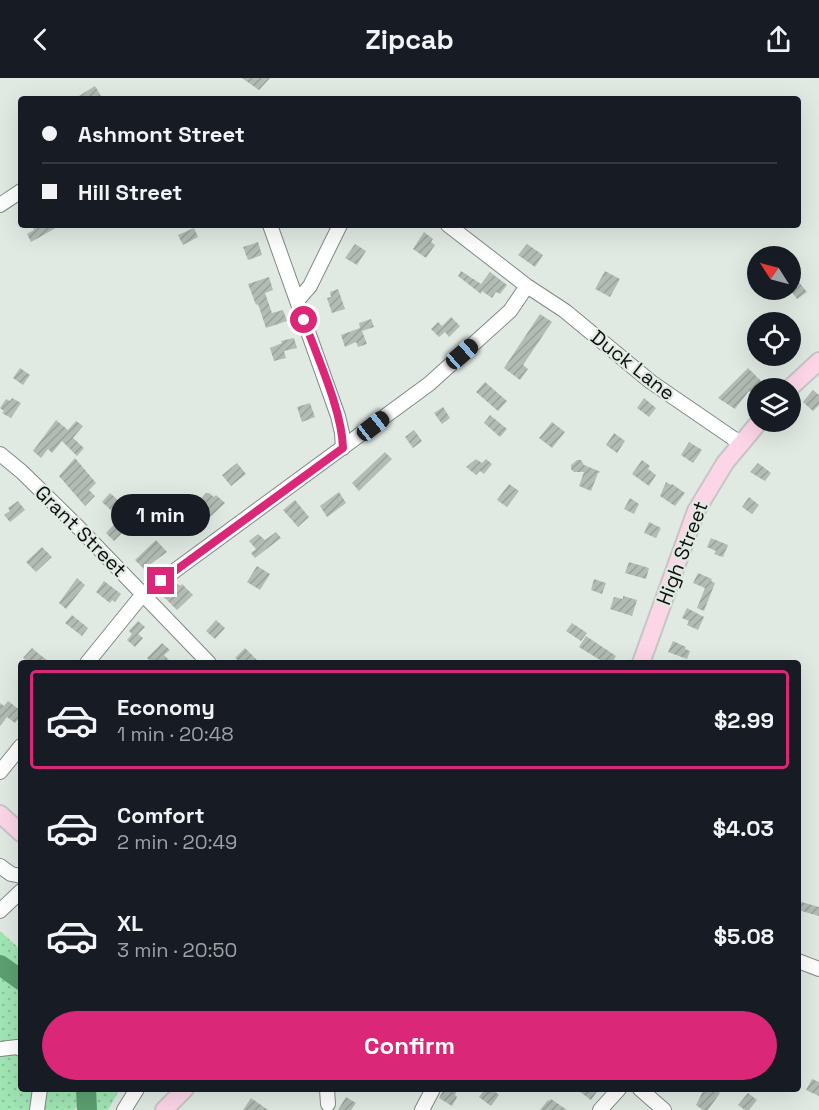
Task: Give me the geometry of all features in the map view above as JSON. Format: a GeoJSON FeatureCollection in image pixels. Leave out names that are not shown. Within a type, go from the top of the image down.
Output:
{"type":"FeatureCollection","features":[{"type":"Feature","properties":{"kind":"main road"},"geometry":{"type":"LineString","coordinates":[[801,378],[819,361]]}},
{"type":"Feature","properties":{"kind":"main road","name":"High Street"},"geometry":{"type":"LineString","coordinates":[[641,660],[696,511],[712,481],[750,432]]}},
{"type":"Feature","properties":{"kind":"main road"},"geometry":{"type":"LineString","coordinates":[[0,814],[18,830]]}},
{"type":"Feature","properties":{"kind":"main road"},"geometry":{"type":"LineString","coordinates":[[164,1110],[182,1092]]}},
{"type":"Feature","properties":{"kind":"main road"},"geometry":{"type":"LineString","coordinates":[[181,1110],[184,1092]]}},
{"type":"Feature","properties":{"kind":"street"},"geometry":{"type":"LineString","coordinates":[[0,205],[18,193]]}},
{"type":"Feature","properties":{"kind":"street"},"geometry":{"type":"LineString","coordinates":[[271,228],[338,416],[343,448]]}},
{"type":"Feature","properties":{"kind":"street"},"geometry":{"type":"LineString","coordinates":[[297,301],[310,286],[339,228]]}},
{"type":"Feature","properties":{"kind":"street","name":"Duck Lane"},"geometry":{"type":"LineString","coordinates":[[452,228],[527,286],[565,311],[651,382],[740,443]]}},
{"type":"Feature","properties":{"kind":"street"},"geometry":{"type":"LineString","coordinates":[[89,660],[142,594],[343,448],[437,376],[510,311],[527,286]]}},
{"type":"Feature","properties":{"kind":"street","name":"Grant Street"},"geometry":{"type":"LineString","coordinates":[[0,454],[64,513],[206,660]]}},
{"type":"Feature","properties":{"kind":"street"},"geometry":{"type":"LineString","coordinates":[[0,772],[18,750]]}},
{"type":"Feature","properties":{"kind":"street"},"geometry":{"type":"LineString","coordinates":[[0,866],[7,872],[18,873]]}},
{"type":"Feature","properties":{"kind":"street"},"geometry":{"type":"LineString","coordinates":[[0,912],[18,894]]}},
{"type":"Feature","properties":{"kind":"street"},"geometry":{"type":"LineString","coordinates":[[801,962],[819,969]]}},
{"type":"Feature","properties":{"kind":"street"},"geometry":{"type":"LineString","coordinates":[[0,1049],[18,1048]]}},
{"type":"Feature","properties":{"kind":"street"},"geometry":{"type":"LineString","coordinates":[[37,1110],[40,1092]]}},
{"type":"Feature","properties":{"kind":"street"},"geometry":{"type":"LineString","coordinates":[[124,1110],[135,1092]]}},
{"type":"Feature","properties":{"kind":"street"},"geometry":{"type":"LineString","coordinates":[[327,1092],[328,1104]]}},
{"type":"Feature","properties":{"kind":"street"},"geometry":{"type":"LineString","coordinates":[[422,1110],[431,1092]]}},
{"type":"Feature","properties":{"kind":"street"},"geometry":{"type":"LineString","coordinates":[[600,1110],[616,1092]]}},
{"type":"Feature","properties":{"kind":"street"},"geometry":{"type":"LineString","coordinates":[[643,1092],[664,1110]]}},
{"type":"Feature","properties":{"kind":"green space"},"geometry":{"type":"Polygon","coordinates":[[[0,931],[18,947],[18,974],[0,959],[0,931]]]}},
{"type":"Feature","properties":{"kind":"green space"},"geometry":{"type":"Polygon","coordinates":[[[0,969],[18,982],[18,1092],[80,1092],[78,1106],[74,1110],[0,1110],[0,969]]]}},
{"type":"Feature","properties":{"kind":"green space"},"geometry":{"type":"Polygon","coordinates":[[[89,1092],[118,1092],[108,1110],[90,1110],[89,1092]]]}},
{"type":"Feature","properties":{"kind":"building"},"geometry":{"type":"Polygon","coordinates":[[[242,78],[270,78],[259,90],[242,78]]]}},
{"type":"Feature","properties":{"kind":"building"},"geometry":{"type":"Polygon","coordinates":[[[95,86],[101,96],[79,96],[95,86]]]}},
{"type":"Feature","properties":{"kind":"building"},"geometry":{"type":"Polygon","coordinates":[[[33,228],[56,228],[31,242],[27,234],[34,230],[33,228]]]}},
{"type":"Feature","properties":{"kind":"building"},"geometry":{"type":"Polygon","coordinates":[[[194,228],[198,237],[183,245],[178,235],[194,228]]]}},
{"type":"Feature","properties":{"kind":"building"},"geometry":{"type":"Polygon","coordinates":[[[424,232],[433,239],[431,242],[435,245],[426,258],[413,249],[424,232]]]}},
{"type":"Feature","properties":{"kind":"building"},"geometry":{"type":"Polygon","coordinates":[[[258,242],[262,255],[248,260],[243,247],[258,242]]]}},
{"type":"Feature","properties":{"kind":"building"},"geometry":{"type":"Polygon","coordinates":[[[355,244],[366,251],[357,265],[345,258],[355,244]]]}},
{"type":"Feature","properties":{"kind":"building"},"geometry":{"type":"Polygon","coordinates":[[[527,244],[543,255],[535,267],[518,255],[527,244]]]}},
{"type":"Feature","properties":{"kind":"building"},"geometry":{"type":"Polygon","coordinates":[[[461,271],[481,284],[490,272],[507,285],[500,294],[496,292],[492,298],[482,291],[481,294],[458,276],[461,271]]]}},
{"type":"Feature","properties":{"kind":"building"},"geometry":{"type":"Polygon","coordinates":[[[605,271],[620,279],[610,297],[595,289],[605,271]]]}},
{"type":"Feature","properties":{"kind":"building"},"geometry":{"type":"Polygon","coordinates":[[[269,277],[273,290],[265,293],[272,313],[283,310],[287,321],[266,328],[248,284],[269,277]]]}},
{"type":"Feature","properties":{"kind":"building"},"geometry":{"type":"Polygon","coordinates":[[[801,285],[807,292],[801,296],[801,285]]]}},
{"type":"Feature","properties":{"kind":"building"},"geometry":{"type":"Polygon","coordinates":[[[338,289],[345,309],[332,313],[327,298],[331,297],[330,292],[338,289]]]}},
{"type":"Feature","properties":{"kind":"building"},"geometry":{"type":"Polygon","coordinates":[[[540,314],[552,322],[523,365],[528,369],[520,380],[504,368],[540,314]]]}},
{"type":"Feature","properties":{"kind":"building"},"geometry":{"type":"Polygon","coordinates":[[[451,317],[460,326],[449,337],[445,332],[439,337],[431,329],[438,322],[442,326],[451,317]]]}},
{"type":"Feature","properties":{"kind":"building"},"geometry":{"type":"Polygon","coordinates":[[[371,319],[374,327],[362,331],[367,344],[358,347],[356,342],[345,347],[341,335],[360,328],[359,323],[371,319]]]}},
{"type":"Feature","properties":{"kind":"building"},"geometry":{"type":"Polygon","coordinates":[[[294,338],[297,348],[284,351],[286,358],[274,361],[270,348],[282,343],[281,341],[294,338]]]}},
{"type":"Feature","properties":{"kind":"building"},"geometry":{"type":"Polygon","coordinates":[[[20,368],[30,375],[23,385],[13,378],[20,368]]]}},
{"type":"Feature","properties":{"kind":"building"},"geometry":{"type":"Polygon","coordinates":[[[748,368],[758,378],[747,378],[747,394],[735,409],[718,398],[748,368]]]}},
{"type":"Feature","properties":{"kind":"building"},"geometry":{"type":"Polygon","coordinates":[[[485,382],[507,401],[498,411],[476,392],[485,382]]]}},
{"type":"Feature","properties":{"kind":"building"},"geometry":{"type":"Polygon","coordinates":[[[813,390],[819,395],[819,405],[813,411],[803,402],[813,390]]]}},
{"type":"Feature","properties":{"kind":"building"},"geometry":{"type":"Polygon","coordinates":[[[12,398],[21,403],[11,418],[2,413],[4,411],[0,408],[6,399],[10,401],[12,398]]]}},
{"type":"Feature","properties":{"kind":"building"},"geometry":{"type":"Polygon","coordinates":[[[644,398],[656,408],[649,417],[637,408],[644,398]]]}},
{"type":"Feature","properties":{"kind":"building"},"geometry":{"type":"Polygon","coordinates":[[[310,403],[315,417],[302,422],[297,407],[310,403]]]}},
{"type":"Feature","properties":{"kind":"building"},"geometry":{"type":"Polygon","coordinates":[[[443,407],[450,418],[442,424],[434,413],[443,407]]]}},
{"type":"Feature","properties":{"kind":"building"},"geometry":{"type":"Polygon","coordinates":[[[490,415],[507,429],[500,437],[484,423],[490,415]]]}},
{"type":"Feature","properties":{"kind":"building"},"geometry":{"type":"Polygon","coordinates":[[[56,420],[68,430],[76,421],[83,426],[73,438],[84,448],[77,456],[62,441],[52,453],[48,449],[41,458],[33,451],[56,420]]]}},
{"type":"Feature","properties":{"kind":"building"},"geometry":{"type":"Polygon","coordinates":[[[552,422],[565,432],[552,448],[539,438],[552,422]]]}},
{"type":"Feature","properties":{"kind":"building"},"geometry":{"type":"Polygon","coordinates":[[[414,430],[422,441],[413,448],[405,437],[414,430]]]}},
{"type":"Feature","properties":{"kind":"building"},"geometry":{"type":"Polygon","coordinates":[[[614,433],[625,441],[617,453],[606,445],[614,433]]]}},
{"type":"Feature","properties":{"kind":"building"},"geometry":{"type":"Polygon","coordinates":[[[689,442],[702,450],[693,463],[681,455],[689,442]]]}},
{"type":"Feature","properties":{"kind":"building"},"geometry":{"type":"Polygon","coordinates":[[[385,452],[392,459],[359,491],[352,483],[385,452]]]}},
{"type":"Feature","properties":{"kind":"building"},"geometry":{"type":"Polygon","coordinates":[[[75,458],[96,483],[89,490],[95,496],[85,506],[59,476],[75,458]]]}},
{"type":"Feature","properties":{"kind":"building"},"geometry":{"type":"Polygon","coordinates":[[[476,459],[482,463],[486,459],[492,464],[484,474],[480,471],[476,475],[466,467],[476,459]]]}},
{"type":"Feature","properties":{"kind":"building"},"geometry":{"type":"Polygon","coordinates":[[[577,460],[601,472],[598,473],[591,491],[579,486],[584,472],[574,472],[571,469],[571,465],[577,460]]]}},
{"type":"Feature","properties":{"kind":"building"},"geometry":{"type":"Polygon","coordinates":[[[642,460],[656,475],[649,486],[632,474],[642,460]]]}},
{"type":"Feature","properties":{"kind":"building"},"geometry":{"type":"Polygon","coordinates":[[[237,463],[246,474],[231,486],[222,475],[237,463]]]}},
{"type":"Feature","properties":{"kind":"building"},"geometry":{"type":"Polygon","coordinates":[[[758,463],[771,473],[765,481],[750,472],[758,463]]]}},
{"type":"Feature","properties":{"kind":"building"},"geometry":{"type":"Polygon","coordinates":[[[666,482],[685,493],[675,506],[660,496],[666,482]]]}},
{"type":"Feature","properties":{"kind":"building"},"geometry":{"type":"Polygon","coordinates":[[[509,484],[519,491],[507,507],[497,500],[509,484]]]}},
{"type":"Feature","properties":{"kind":"building"},"geometry":{"type":"Polygon","coordinates":[[[339,492],[346,503],[327,517],[320,506],[339,492]]]}},
{"type":"Feature","properties":{"kind":"building"},"geometry":{"type":"Polygon","coordinates":[[[110,493],[121,503],[113,512],[102,502],[110,493]]]}},
{"type":"Feature","properties":{"kind":"building"},"geometry":{"type":"Polygon","coordinates":[[[206,493],[214,497],[216,495],[225,503],[207,520],[199,513],[183,528],[177,521],[184,514],[186,516],[206,493]]]}},
{"type":"Feature","properties":{"kind":"building"},"geometry":{"type":"Polygon","coordinates":[[[749,497],[759,505],[752,514],[742,507],[749,497]]]}},
{"type":"Feature","properties":{"kind":"building"},"geometry":{"type":"Polygon","coordinates":[[[630,498],[639,504],[634,514],[624,509],[630,498]]]}},
{"type":"Feature","properties":{"kind":"building"},"geometry":{"type":"Polygon","coordinates":[[[295,500],[309,517],[298,527],[283,510],[295,500]]]}},
{"type":"Feature","properties":{"kind":"building"},"geometry":{"type":"Polygon","coordinates":[[[18,501],[25,510],[10,522],[4,515],[10,511],[8,508],[18,501]]]}},
{"type":"Feature","properties":{"kind":"building"},"geometry":{"type":"Polygon","coordinates":[[[120,518],[129,526],[114,541],[106,533],[120,518]]]}},
{"type":"Feature","properties":{"kind":"building"},"geometry":{"type":"Polygon","coordinates":[[[649,522],[661,528],[656,538],[644,533],[649,522]]]}},
{"type":"Feature","properties":{"kind":"building"},"geometry":{"type":"Polygon","coordinates":[[[276,532],[281,538],[255,558],[251,553],[256,549],[249,541],[258,534],[265,540],[276,532]]]}},
{"type":"Feature","properties":{"kind":"building"},"geometry":{"type":"Polygon","coordinates":[[[711,538],[728,545],[723,557],[714,554],[716,551],[707,547],[711,538]]]}},
{"type":"Feature","properties":{"kind":"building"},"geometry":{"type":"Polygon","coordinates":[[[156,540],[167,552],[144,569],[135,560],[156,540]]]}},
{"type":"Feature","properties":{"kind":"building"},"geometry":{"type":"Polygon","coordinates":[[[42,547],[52,557],[36,572],[26,562],[42,547]]]}},
{"type":"Feature","properties":{"kind":"building"},"geometry":{"type":"Polygon","coordinates":[[[629,562],[649,568],[646,579],[625,573],[629,562]]]}},
{"type":"Feature","properties":{"kind":"building"},"geometry":{"type":"Polygon","coordinates":[[[257,566],[270,574],[260,590],[247,582],[257,566]]]}},
{"type":"Feature","properties":{"kind":"building"},"geometry":{"type":"Polygon","coordinates":[[[698,573],[712,579],[711,581],[715,583],[704,611],[697,608],[705,588],[693,583],[698,573]]]}},
{"type":"Feature","properties":{"kind":"building"},"geometry":{"type":"Polygon","coordinates":[[[77,578],[85,585],[66,609],[59,603],[77,578]]]}},
{"type":"Feature","properties":{"kind":"building"},"geometry":{"type":"Polygon","coordinates":[[[594,579],[606,583],[602,594],[591,590],[594,579]]]}},
{"type":"Feature","properties":{"kind":"building"},"geometry":{"type":"Polygon","coordinates":[[[104,581],[121,594],[115,602],[112,600],[110,603],[96,592],[104,581]]]}},
{"type":"Feature","properties":{"kind":"building"},"geometry":{"type":"Polygon","coordinates":[[[178,584],[180,586],[182,584],[193,595],[177,610],[164,597],[178,584]]]}},
{"type":"Feature","properties":{"kind":"building"},"geometry":{"type":"Polygon","coordinates":[[[623,596],[637,600],[632,616],[610,609],[614,597],[623,599],[623,596]]]}},
{"type":"Feature","properties":{"kind":"building"},"geometry":{"type":"Polygon","coordinates":[[[687,608],[704,617],[698,630],[687,625],[689,621],[682,618],[687,608]]]}},
{"type":"Feature","properties":{"kind":"building"},"geometry":{"type":"Polygon","coordinates":[[[72,615],[88,628],[82,636],[65,623],[72,615]]]}},
{"type":"Feature","properties":{"kind":"building"},"geometry":{"type":"Polygon","coordinates":[[[216,620],[225,628],[215,639],[206,631],[216,620]]]}},
{"type":"Feature","properties":{"kind":"building"},"geometry":{"type":"Polygon","coordinates":[[[138,621],[145,627],[138,634],[143,638],[135,647],[127,640],[132,634],[129,631],[138,621]]]}},
{"type":"Feature","properties":{"kind":"building"},"geometry":{"type":"Polygon","coordinates":[[[572,623],[587,633],[581,641],[566,631],[572,623]]]}},
{"type":"Feature","properties":{"kind":"building"},"geometry":{"type":"Polygon","coordinates":[[[586,636],[616,656],[614,660],[600,660],[579,647],[586,636]]]}},
{"type":"Feature","properties":{"kind":"building"},"geometry":{"type":"Polygon","coordinates":[[[673,641],[690,651],[687,659],[668,652],[673,641]]]}},
{"type":"Feature","properties":{"kind":"building"},"geometry":{"type":"Polygon","coordinates":[[[162,643],[170,650],[164,655],[169,660],[149,660],[147,658],[162,643]]]}},
{"type":"Feature","properties":{"kind":"building"},"geometry":{"type":"Polygon","coordinates":[[[32,648],[47,660],[25,660],[23,658],[32,648]]]}},
{"type":"Feature","properties":{"kind":"building"},"geometry":{"type":"Polygon","coordinates":[[[245,648],[257,660],[237,660],[235,658],[245,648]]]}},
{"type":"Feature","properties":{"kind":"building"},"geometry":{"type":"Polygon","coordinates":[[[8,701],[18,709],[18,720],[15,723],[7,717],[0,726],[0,703],[4,706],[8,701]]]}},
{"type":"Feature","properties":{"kind":"building"},"geometry":{"type":"Polygon","coordinates":[[[801,902],[819,907],[819,916],[801,911],[801,902]]]}},
{"type":"Feature","properties":{"kind":"building"},"geometry":{"type":"Polygon","coordinates":[[[812,1079],[819,1082],[819,1096],[806,1090],[812,1079]]]}},
{"type":"Feature","properties":{"kind":"building"},"geometry":{"type":"Polygon","coordinates":[[[442,1092],[456,1092],[457,1097],[452,1106],[439,1098],[442,1092]]]}},
{"type":"Feature","properties":{"kind":"building"},"geometry":{"type":"Polygon","coordinates":[[[483,1092],[496,1092],[499,1095],[491,1106],[479,1097],[483,1092]]]}},
{"type":"Feature","properties":{"kind":"building"},"geometry":{"type":"Polygon","coordinates":[[[580,1092],[597,1092],[591,1100],[580,1092]]]}},
{"type":"Feature","properties":{"kind":"building"},"geometry":{"type":"Polygon","coordinates":[[[702,1092],[720,1093],[708,1110],[703,1110],[696,1105],[702,1092]]]}},
{"type":"Feature","properties":{"kind":"building"},"geometry":{"type":"Polygon","coordinates":[[[748,1093],[757,1100],[749,1110],[745,1110],[738,1105],[748,1093]]]}},
{"type":"Feature","properties":{"kind":"building"},"geometry":{"type":"Polygon","coordinates":[[[346,1097],[356,1103],[351,1110],[338,1110],[346,1097]]]}},
{"type":"Feature","properties":{"kind":"building"},"geometry":{"type":"Polygon","coordinates":[[[251,1098],[268,1110],[243,1110],[251,1098]]]}},
{"type":"Feature","properties":{"kind":"building"},"geometry":{"type":"Polygon","coordinates":[[[551,1099],[567,1110],[540,1110],[551,1099]]]}},
{"type":"Feature","properties":{"kind":"waterway"},"geometry":{"type":"LineString","coordinates":[[0,965],[18,978]]}},
{"type":"Feature","properties":{"kind":"waterway"},"geometry":{"type":"LineString","coordinates":[[86,1092],[87,1110]]}},
{"type":"Feature","properties":{"kind":"route"},"geometry":{"type":"LineString","coordinates":[[161,581],[343,448],[338,416],[304,320]]}}]}
